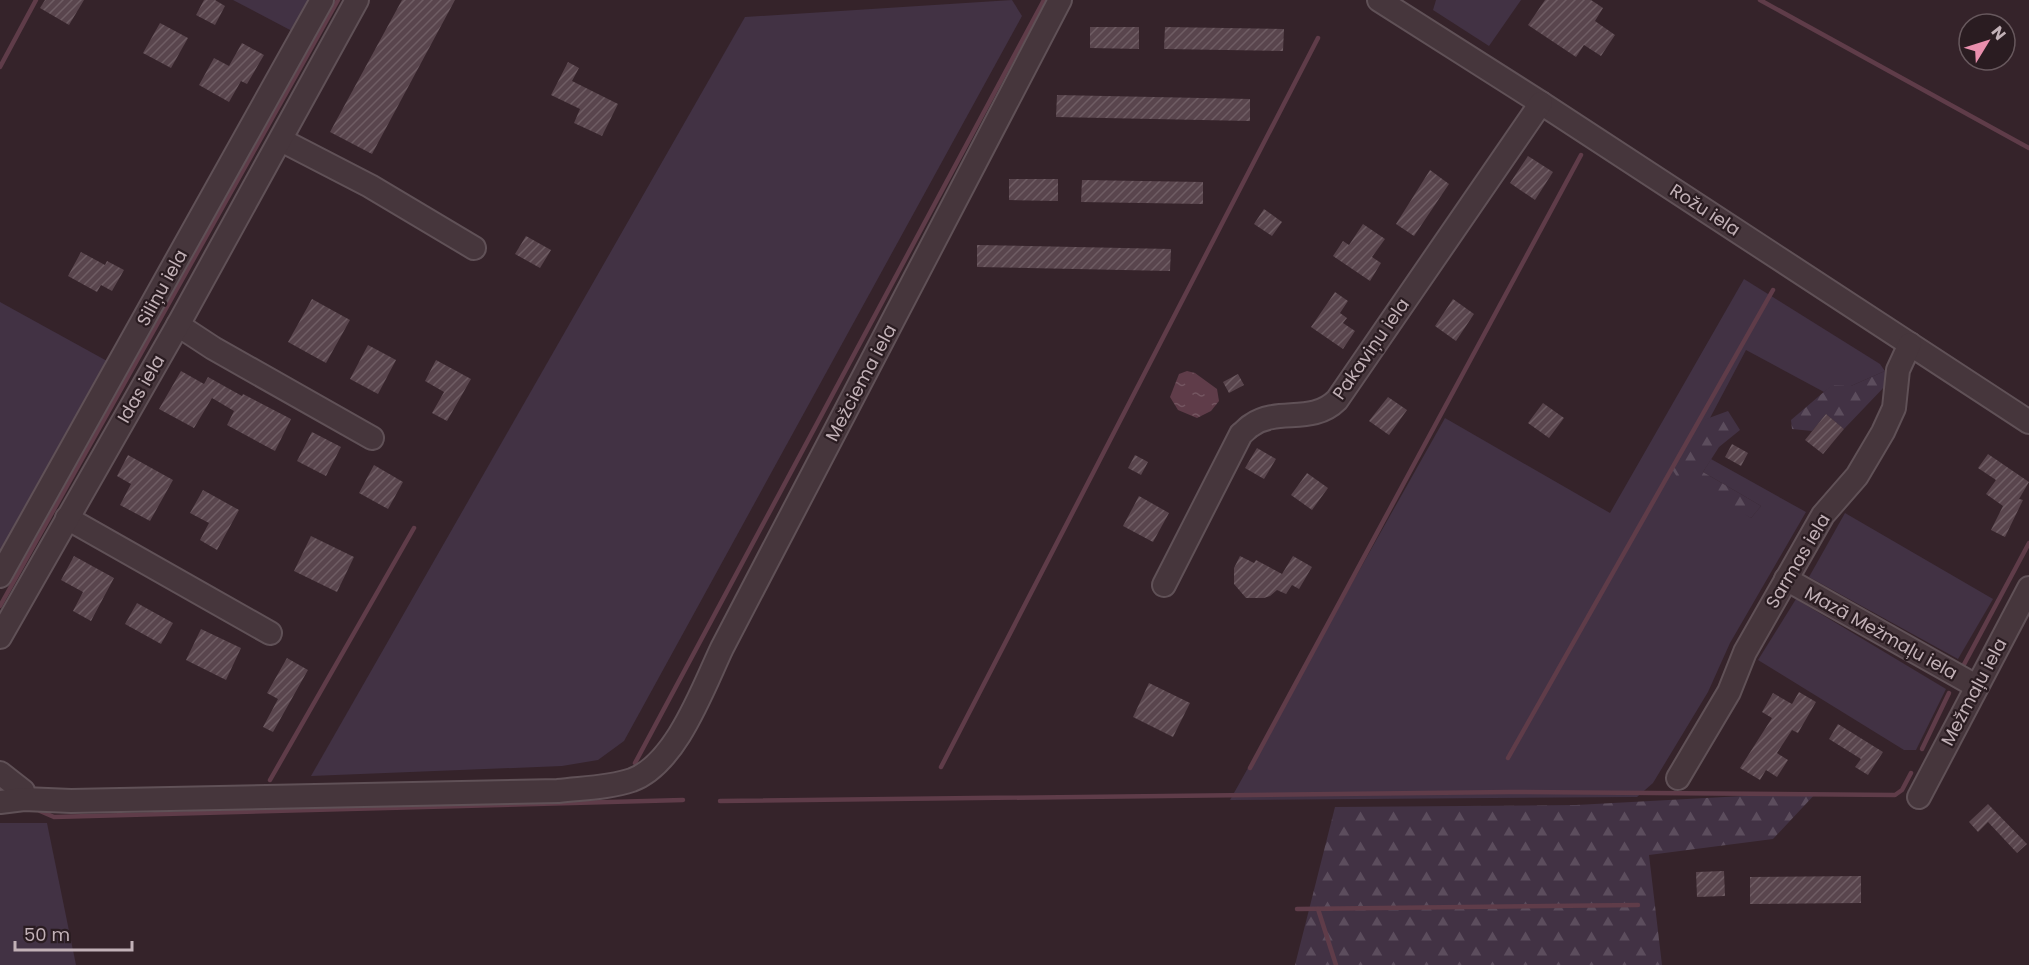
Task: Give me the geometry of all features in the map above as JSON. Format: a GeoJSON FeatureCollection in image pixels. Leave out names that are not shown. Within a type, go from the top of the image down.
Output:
{"type":"FeatureCollection","features":[{"type":"Feature","properties":{"kind":"street","name":"Siliņu iela"},"geometry":{"type":"LineString","coordinates":[[0,576],[322,0]]}},
{"type":"Feature","properties":{"kind":"street","name":"Idas iela"},"geometry":{"type":"LineString","coordinates":[[0,637],[178,325],[357,0]]}},
{"type":"Feature","properties":{"kind":"street","name":"Mežciema iela"},"geometry":{"type":"LineString","coordinates":[[24,800],[558,791],[602,786],[633,779],[658,763],[676,739],[690,713],[1060,0]]}},
{"type":"Feature","properties":{"kind":"street","name":"Rožu iela"},"geometry":{"type":"LineString","coordinates":[[1379,0],[1541,103],[2029,423]]}},
{"type":"Feature","properties":{"kind":"street","name":"Pakaviņu iela"},"geometry":{"type":"LineString","coordinates":[[1164,585],[1241,434],[1253,424],[1267,419],[1316,414],[1328,409],[1337,400],[1541,103]]}},
{"type":"Feature","properties":{"kind":"street"},"geometry":{"type":"LineString","coordinates":[[281,140],[370,186],[474,248]]}},
{"type":"Feature","properties":{"kind":"street"},"geometry":{"type":"LineString","coordinates":[[178,325],[213,348],[372,438]]}},
{"type":"Feature","properties":{"kind":"street","name":"Sarmas iela"},"geometry":{"type":"LineString","coordinates":[[1678,778],[1729,692],[1745,652],[1823,515],[1857,476],[1883,432],[1894,408],[1898,370],[1910,344]]}},
{"type":"Feature","properties":{"kind":"street"},"geometry":{"type":"LineString","coordinates":[[68,518],[270,633]]}},
{"type":"Feature","properties":{"kind":"street","name":"Mazā Mežmaļu iela"},"geometry":{"type":"LineString","coordinates":[[1786,579],[1976,686]]}},
{"type":"Feature","properties":{"kind":"street","name":"Mežmaļu iela"},"geometry":{"type":"LineString","coordinates":[[1919,797],[2029,588]]}},
{"type":"Feature","properties":{"kind":"street"},"geometry":{"type":"LineString","coordinates":[[0,773],[23,791],[24,800],[0,802]]}},
{"type":"Feature","properties":{"kind":"green space"},"geometry":{"type":"Polygon","coordinates":[[[233,0],[308,0],[292,31],[233,0]]]}},
{"type":"Feature","properties":{"kind":"green space"},"geometry":{"type":"Polygon","coordinates":[[[1012,0],[1022,16],[624,741],[598,760],[562,766],[311,776],[745,17],[1012,0]]]}},
{"type":"Feature","properties":{"kind":"green space"},"geometry":{"type":"Polygon","coordinates":[[[1436,0],[1521,0],[1489,46],[1433,10],[1436,0]]]}},
{"type":"Feature","properties":{"kind":"green space"},"geometry":{"type":"Polygon","coordinates":[[[1744,279],[1880,364],[1885,371],[1851,386],[1832,386],[1824,392],[1746,350],[1710,418],[1698,423],[1672,468],[1696,479],[1751,518],[1761,506],[1703,472],[1711,459],[1806,512],[1730,643],[1708,692],[1653,783],[1637,797],[1230,800],[1445,418],[1610,513],[1744,279]]]}},
{"type":"Feature","properties":{"kind":"green space"},"geometry":{"type":"Polygon","coordinates":[[[0,302],[107,361],[0,554],[0,302]]]}},
{"type":"Feature","properties":{"kind":"green space"},"geometry":{"type":"Polygon","coordinates":[[[1885,371],[1887,384],[1844,429],[1826,414],[1812,431],[1792,429],[1791,420],[1832,385],[1851,386],[1885,371]]]}},
{"type":"Feature","properties":{"kind":"green space"},"geometry":{"type":"Polygon","coordinates":[[[1728,411],[1740,430],[1719,447],[1703,472],[1761,506],[1751,518],[1699,488],[1696,480],[1681,483],[1672,469],[1698,422],[1728,411]]]}},
{"type":"Feature","properties":{"kind":"green space"},"geometry":{"type":"Polygon","coordinates":[[[1845,513],[1993,599],[1958,659],[1809,577],[1845,513]]]}},
{"type":"Feature","properties":{"kind":"green space"},"geometry":{"type":"Polygon","coordinates":[[[1796,599],[1946,689],[1916,750],[1904,750],[1758,660],[1796,599]]]}},
{"type":"Feature","properties":{"kind":"green space"},"geometry":{"type":"Polygon","coordinates":[[[1817,792],[1773,839],[1649,855],[1662,965],[1295,965],[1335,807],[1576,805],[1817,792]]]}},
{"type":"Feature","properties":{"kind":"green space"},"geometry":{"type":"Polygon","coordinates":[[[0,823],[47,823],[76,965],[0,965],[0,823]]]}},
{"type":"Feature","properties":{"kind":"water"},"geometry":{"type":"Polygon","coordinates":[[[1187,371],[1195,373],[1217,389],[1219,401],[1211,411],[1197,418],[1178,410],[1170,397],[1179,374],[1187,371]]]}},
{"type":"Feature","properties":{"kind":"building"},"geometry":{"type":"Polygon","coordinates":[[[45,0],[84,0],[69,25],[40,8],[45,0]]]}},
{"type":"Feature","properties":{"kind":"building"},"geometry":{"type":"Polygon","coordinates":[[[204,0],[215,0],[225,6],[215,25],[196,15],[204,0]]]}},
{"type":"Feature","properties":{"kind":"building"},"geometry":{"type":"Polygon","coordinates":[[[402,0],[455,0],[372,154],[330,132],[402,0]]]}},
{"type":"Feature","properties":{"kind":"building"},"geometry":{"type":"Polygon","coordinates":[[[1545,0],[1591,0],[1603,8],[1595,21],[1615,35],[1601,56],[1584,45],[1576,57],[1528,25],[1545,0]]]}},
{"type":"Feature","properties":{"kind":"building"},"geometry":{"type":"Polygon","coordinates":[[[160,23],[188,38],[171,68],[143,53],[160,23]]]}},
{"type":"Feature","properties":{"kind":"building"},"geometry":{"type":"Polygon","coordinates":[[[1090,27],[1139,27],[1139,49],[1090,48],[1090,27]]]}},
{"type":"Feature","properties":{"kind":"building"},"geometry":{"type":"Polygon","coordinates":[[[1165,27],[1284,29],[1283,51],[1164,49],[1165,27]]]}},
{"type":"Feature","properties":{"kind":"building"},"geometry":{"type":"Polygon","coordinates":[[[242,43],[264,55],[247,84],[241,81],[229,102],[199,85],[214,58],[229,66],[242,43]]]}},
{"type":"Feature","properties":{"kind":"building"},"geometry":{"type":"Polygon","coordinates":[[[568,62],[579,68],[572,81],[618,104],[602,136],[574,123],[580,109],[551,95],[568,62]]]}},
{"type":"Feature","properties":{"kind":"building"},"geometry":{"type":"Polygon","coordinates":[[[1057,95],[1250,99],[1250,121],[1056,117],[1057,95]]]}},
{"type":"Feature","properties":{"kind":"building"},"geometry":{"type":"Polygon","coordinates":[[[1528,156],[1553,172],[1535,200],[1510,183],[1528,156]]]}},
{"type":"Feature","properties":{"kind":"building"},"geometry":{"type":"Polygon","coordinates":[[[1430,170],[1449,184],[1414,236],[1396,224],[1430,170]]]}},
{"type":"Feature","properties":{"kind":"building"},"geometry":{"type":"Polygon","coordinates":[[[1009,179],[1058,179],[1058,201],[1009,200],[1009,179]]]}},
{"type":"Feature","properties":{"kind":"building"},"geometry":{"type":"Polygon","coordinates":[[[1082,180],[1203,182],[1203,204],[1081,202],[1082,180]]]}},
{"type":"Feature","properties":{"kind":"building"},"geometry":{"type":"Polygon","coordinates":[[[1264,209],[1282,222],[1272,236],[1254,224],[1264,209]]]}},
{"type":"Feature","properties":{"kind":"building"},"geometry":{"type":"Polygon","coordinates":[[[1363,224],[1385,239],[1372,257],[1381,263],[1370,281],[1333,256],[1343,241],[1349,245],[1363,224]]]}},
{"type":"Feature","properties":{"kind":"building"},"geometry":{"type":"Polygon","coordinates":[[[526,236],[551,250],[540,268],[515,254],[526,236]]]}},
{"type":"Feature","properties":{"kind":"building"},"geometry":{"type":"Polygon","coordinates":[[[977,245],[1171,249],[1170,271],[977,267],[977,245]]]}},
{"type":"Feature","properties":{"kind":"building"},"geometry":{"type":"Polygon","coordinates":[[[81,252],[105,265],[107,261],[124,270],[112,291],[101,285],[97,292],[68,276],[81,252]]]}},
{"type":"Feature","properties":{"kind":"building"},"geometry":{"type":"Polygon","coordinates":[[[1335,292],[1348,301],[1340,313],[1347,318],[1343,323],[1355,331],[1343,349],[1311,327],[1335,292]]]}},
{"type":"Feature","properties":{"kind":"building"},"geometry":{"type":"Polygon","coordinates":[[[312,299],[350,320],[326,363],[288,342],[312,299]]]}},
{"type":"Feature","properties":{"kind":"building"},"geometry":{"type":"Polygon","coordinates":[[[1453,299],[1474,314],[1456,341],[1435,326],[1453,299]]]}},
{"type":"Feature","properties":{"kind":"building"},"geometry":{"type":"Polygon","coordinates":[[[368,345],[396,360],[378,394],[350,379],[368,345]]]}},
{"type":"Feature","properties":{"kind":"building"},"geometry":{"type":"Polygon","coordinates":[[[436,360],[471,379],[447,421],[432,413],[444,392],[425,381],[436,360]]]}},
{"type":"Feature","properties":{"kind":"building"},"geometry":{"type":"Polygon","coordinates":[[[181,371],[204,384],[208,377],[291,419],[275,451],[227,425],[234,411],[212,398],[194,428],[159,409],[181,371]]]}},
{"type":"Feature","properties":{"kind":"building"},"geometry":{"type":"Polygon","coordinates":[[[1238,374],[1244,385],[1229,393],[1223,382],[1238,374]]]}},
{"type":"Feature","properties":{"kind":"building"},"geometry":{"type":"Polygon","coordinates":[[[1388,397],[1407,410],[1389,435],[1369,421],[1388,397]]]}},
{"type":"Feature","properties":{"kind":"building"},"geometry":{"type":"Polygon","coordinates":[[[1543,403],[1564,418],[1549,438],[1528,423],[1543,403]]]}},
{"type":"Feature","properties":{"kind":"building"},"geometry":{"type":"Polygon","coordinates":[[[1826,414],[1844,429],[1823,454],[1805,440],[1826,414]]]}},
{"type":"Feature","properties":{"kind":"building"},"geometry":{"type":"Polygon","coordinates":[[[312,432],[341,447],[326,476],[297,461],[312,432]]]}},
{"type":"Feature","properties":{"kind":"building"},"geometry":{"type":"Polygon","coordinates":[[[1732,444],[1748,453],[1741,466],[1725,457],[1732,444]]]}},
{"type":"Feature","properties":{"kind":"building"},"geometry":{"type":"Polygon","coordinates":[[[1257,448],[1276,459],[1264,479],[1245,468],[1257,448]]]}},
{"type":"Feature","properties":{"kind":"building"},"geometry":{"type":"Polygon","coordinates":[[[1988,454],[2029,482],[2019,499],[2023,500],[2005,537],[1991,530],[2003,506],[1986,494],[1996,480],[1978,468],[1988,454]]]}},
{"type":"Feature","properties":{"kind":"building"},"geometry":{"type":"Polygon","coordinates":[[[128,455],[173,480],[150,521],[120,505],[131,484],[117,476],[128,455]]]}},
{"type":"Feature","properties":{"kind":"building"},"geometry":{"type":"Polygon","coordinates":[[[1135,455],[1148,462],[1141,475],[1128,468],[1135,455]]]}},
{"type":"Feature","properties":{"kind":"building"},"geometry":{"type":"Polygon","coordinates":[[[374,465],[403,482],[388,509],[359,493],[374,465]]]}},
{"type":"Feature","properties":{"kind":"building"},"geometry":{"type":"Polygon","coordinates":[[[1307,473],[1328,488],[1312,510],[1291,495],[1307,473]]]}},
{"type":"Feature","properties":{"kind":"building"},"geometry":{"type":"Polygon","coordinates":[[[203,490],[239,510],[217,550],[200,540],[209,523],[190,513],[203,490]]]}},
{"type":"Feature","properties":{"kind":"building"},"geometry":{"type":"Polygon","coordinates":[[[1139,496],[1169,513],[1153,542],[1123,526],[1139,496]]]}},
{"type":"Feature","properties":{"kind":"building"},"geometry":{"type":"Polygon","coordinates":[[[311,536],[354,557],[337,592],[294,571],[311,536]]]}},
{"type":"Feature","properties":{"kind":"building"},"geometry":{"type":"Polygon","coordinates":[[[74,556],[114,578],[91,621],[73,611],[83,592],[61,580],[74,556]]]}},
{"type":"Feature","properties":{"kind":"building"},"geometry":{"type":"Polygon","coordinates":[[[1240,556],[1254,563],[1256,560],[1282,574],[1293,556],[1312,567],[1299,589],[1292,585],[1286,594],[1277,590],[1264,598],[1246,598],[1234,584],[1234,568],[1240,556]]]}},
{"type":"Feature","properties":{"kind":"building"},"geometry":{"type":"Polygon","coordinates":[[[137,603],[173,623],[161,644],[125,624],[137,603]]]}},
{"type":"Feature","properties":{"kind":"building"},"geometry":{"type":"Polygon","coordinates":[[[201,629],[241,648],[226,680],[186,660],[201,629]]]}},
{"type":"Feature","properties":{"kind":"building"},"geometry":{"type":"Polygon","coordinates":[[[287,658],[308,670],[273,732],[263,727],[278,699],[267,693],[287,658]]]}},
{"type":"Feature","properties":{"kind":"building"},"geometry":{"type":"Polygon","coordinates":[[[1149,683],[1190,703],[1173,737],[1133,717],[1149,683]]]}},
{"type":"Feature","properties":{"kind":"building"},"geometry":{"type":"Polygon","coordinates":[[[1799,692],[1816,702],[1798,733],[1792,730],[1777,753],[1788,760],[1777,777],[1766,770],[1760,780],[1740,768],[1772,718],[1762,712],[1773,693],[1792,704],[1799,692]]]}},
{"type":"Feature","properties":{"kind":"building"},"geometry":{"type":"Polygon","coordinates":[[[1838,724],[1883,752],[1868,775],[1855,767],[1861,759],[1829,739],[1838,724]]]}},
{"type":"Feature","properties":{"kind":"building"},"geometry":{"type":"Polygon","coordinates":[[[1988,804],[2027,844],[2017,853],[1988,822],[1978,832],[1969,822],[1988,804]]]}},
{"type":"Feature","properties":{"kind":"building"},"geometry":{"type":"Polygon","coordinates":[[[1724,871],[1725,896],[1697,897],[1696,872],[1724,871]]]}},
{"type":"Feature","properties":{"kind":"building"},"geometry":{"type":"Polygon","coordinates":[[[1861,876],[1861,903],[1750,904],[1750,877],[1861,876]]]}},
{"type":"Feature","properties":{"kind":"waterway"},"geometry":{"type":"LineString","coordinates":[[0,67],[36,0]]}},
{"type":"Feature","properties":{"kind":"waterway"},"geometry":{"type":"LineString","coordinates":[[0,606],[338,0]]}},
{"type":"Feature","properties":{"kind":"waterway"},"geometry":{"type":"LineString","coordinates":[[635,763],[1044,0]]}},
{"type":"Feature","properties":{"kind":"waterway"},"geometry":{"type":"LineString","coordinates":[[1760,0],[2029,148]]}},
{"type":"Feature","properties":{"kind":"waterway"},"geometry":{"type":"LineString","coordinates":[[941,767],[1318,38]]}},
{"type":"Feature","properties":{"kind":"waterway"},"geometry":{"type":"LineString","coordinates":[[1250,768],[1581,155]]}},
{"type":"Feature","properties":{"kind":"waterway"},"geometry":{"type":"LineString","coordinates":[[1508,758],[1773,290]]}},
{"type":"Feature","properties":{"kind":"waterway"},"geometry":{"type":"LineString","coordinates":[[270,780],[414,528]]}},
{"type":"Feature","properties":{"kind":"waterway"},"geometry":{"type":"LineString","coordinates":[[1961,670],[2029,543]]}},
{"type":"Feature","properties":{"kind":"waterway"},"geometry":{"type":"LineString","coordinates":[[1922,749],[1949,693]]}},
{"type":"Feature","properties":{"kind":"waterway"},"geometry":{"type":"LineString","coordinates":[[720,801],[1510,792],[1895,795],[1902,790],[1911,773]]}},
{"type":"Feature","properties":{"kind":"waterway"},"geometry":{"type":"LineString","coordinates":[[40,811],[54,817],[683,800]]}},
{"type":"Feature","properties":{"kind":"waterway"},"geometry":{"type":"LineString","coordinates":[[1297,909],[1638,905]]}},
{"type":"Feature","properties":{"kind":"waterway"},"geometry":{"type":"LineString","coordinates":[[1318,909],[1336,965]]}}]}
